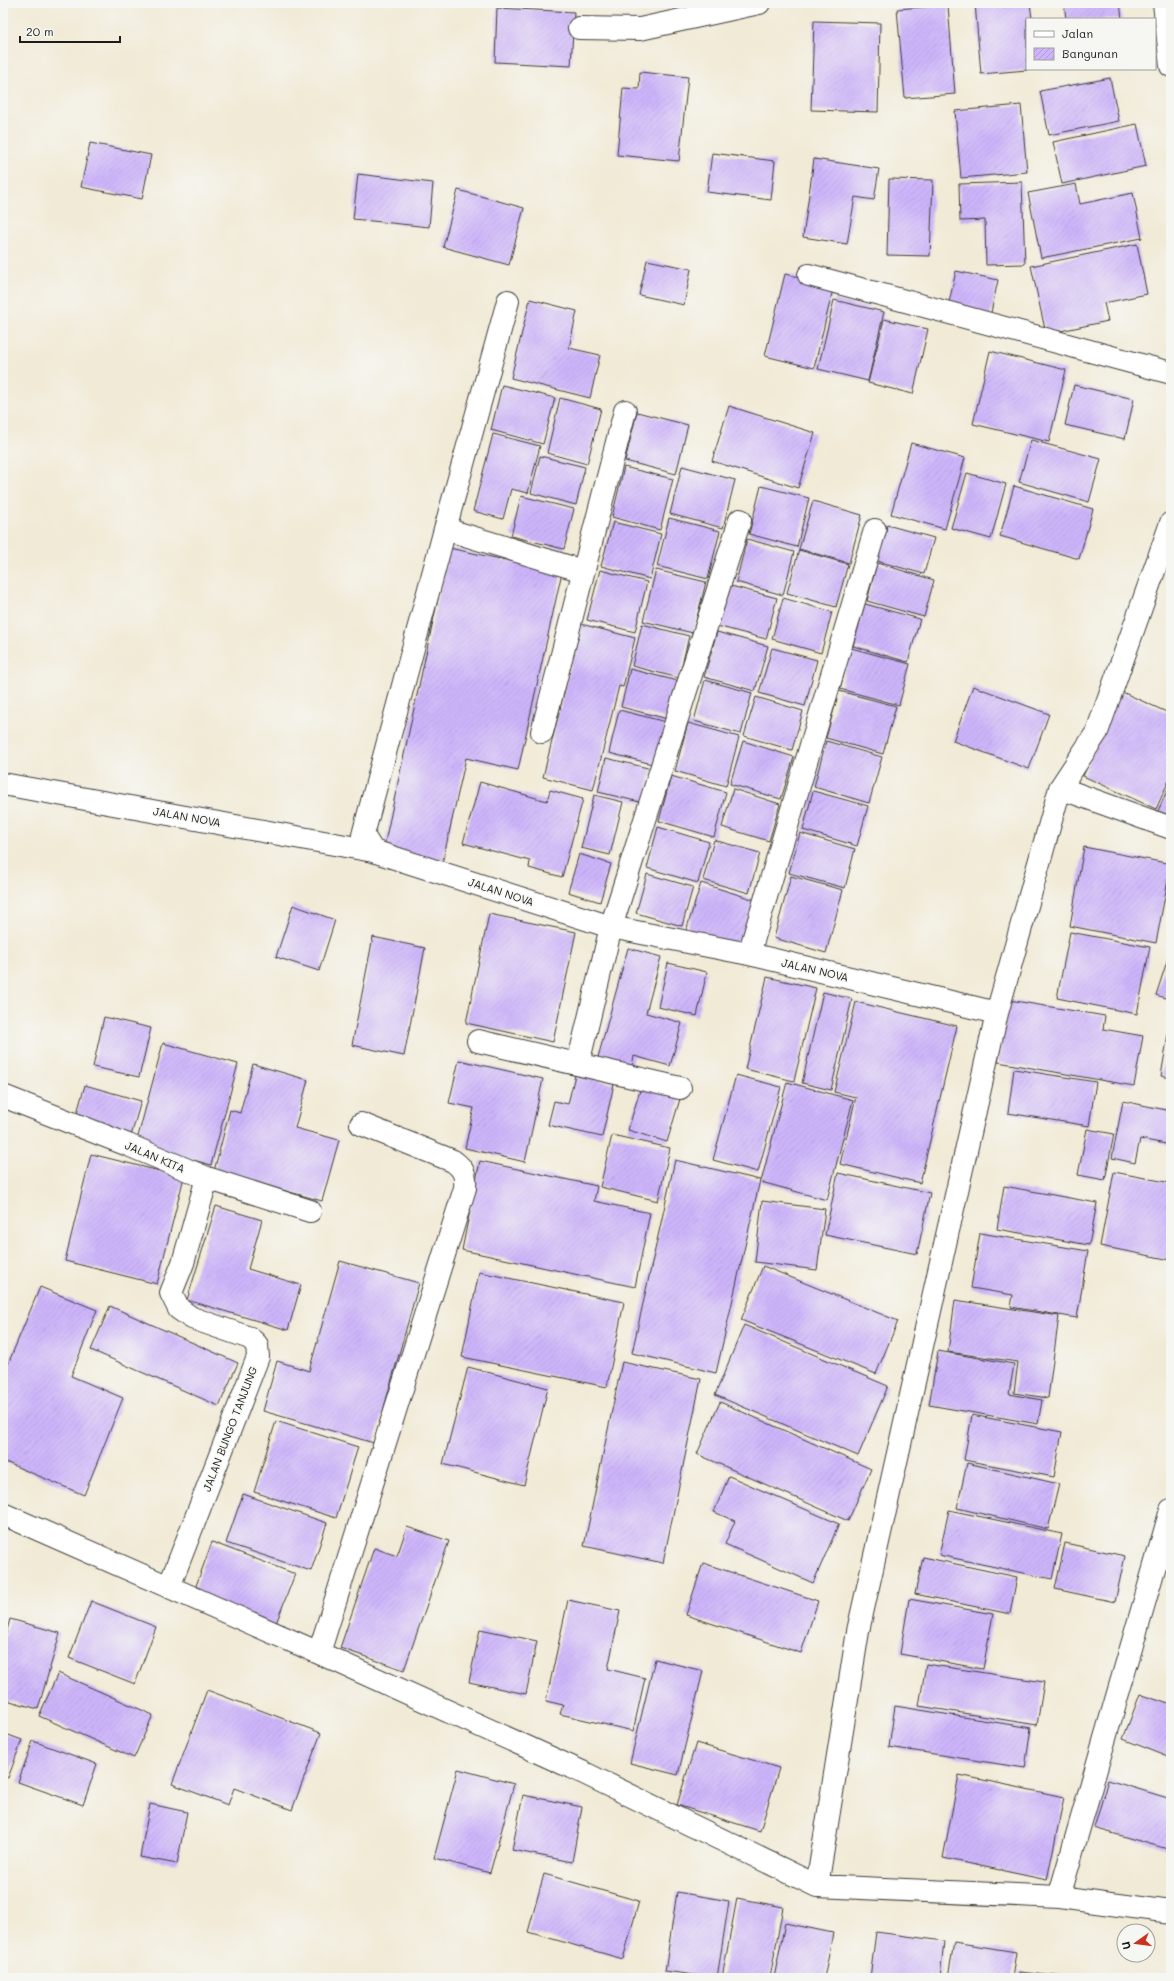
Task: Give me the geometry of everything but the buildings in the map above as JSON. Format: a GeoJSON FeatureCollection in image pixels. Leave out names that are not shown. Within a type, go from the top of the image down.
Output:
{"type":"FeatureCollection","features":[{"type":"Feature","properties":{"kind":"street"},"geometry":{"type":"LineString","coordinates":[[579,28],[640,29],[759,3]]}},
{"type":"Feature","properties":{"kind":"street"},"geometry":{"type":"LineString","coordinates":[[1164,3],[1171,66]]}},
{"type":"Feature","properties":{"kind":"street"},"geometry":{"type":"LineString","coordinates":[[809,275],[1171,372]]}},
{"type":"Feature","properties":{"kind":"street"},"geometry":{"type":"LineString","coordinates":[[373,851],[363,835],[508,301]]}},
{"type":"Feature","properties":{"kind":"street"},"geometry":{"type":"LineString","coordinates":[[542,732],[625,411]]}},
{"type":"Feature","properties":{"kind":"street"},"geometry":{"type":"LineString","coordinates":[[578,1064],[611,927],[740,520]]}},
{"type":"Feature","properties":{"kind":"street"},"geometry":{"type":"LineString","coordinates":[[817,1886],[858,1631],[997,1013],[1060,788],[1097,732],[1171,523]]}},
{"type":"Feature","properties":{"kind":"street"},"geometry":{"type":"LineString","coordinates":[[445,529],[583,571]]}},
{"type":"Feature","properties":{"kind":"street"},"geometry":{"type":"LineString","coordinates":[[748,954],[875,530]]}},
{"type":"Feature","properties":{"kind":"street","name":"JALAN NOVA"},"geometry":{"type":"LineString","coordinates":[[3,784],[373,851],[611,927],[748,954],[997,1013]]}},
{"type":"Feature","properties":{"kind":"street"},"geometry":{"type":"LineString","coordinates":[[1060,788],[1171,828]]}},
{"type":"Feature","properties":{"kind":"street"},"geometry":{"type":"LineString","coordinates":[[478,1040],[680,1088]]}},
{"type":"Feature","properties":{"kind":"street","name":"JALAN KITA"},"geometry":{"type":"LineString","coordinates":[[3,1096],[207,1178],[310,1211]]}},
{"type":"Feature","properties":{"kind":"street"},"geometry":{"type":"LineString","coordinates":[[319,1653],[465,1188],[466,1179],[462,1168],[453,1161],[361,1124]]}},
{"type":"Feature","properties":{"kind":"street","name":"JALAN BUNGO TANJUNG"},"geometry":{"type":"LineString","coordinates":[[169,1587],[258,1357],[256,1345],[250,1338],[192,1318],[179,1309],[172,1293],[183,1263],[207,1178]]}},
{"type":"Feature","properties":{"kind":"street"},"geometry":{"type":"LineString","coordinates":[[1058,1897],[1171,1510]]}},
{"type":"Feature","properties":{"kind":"street"},"geometry":{"type":"LineString","coordinates":[[3,1514],[319,1653],[582,1772],[817,1886],[1058,1897],[1171,1912]]}}]}
